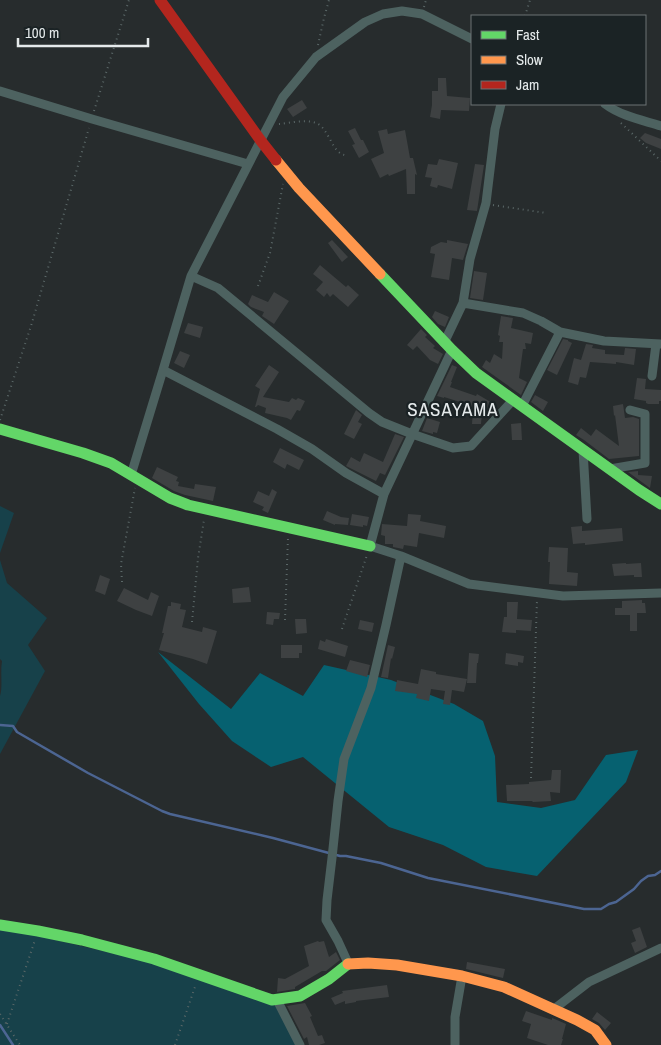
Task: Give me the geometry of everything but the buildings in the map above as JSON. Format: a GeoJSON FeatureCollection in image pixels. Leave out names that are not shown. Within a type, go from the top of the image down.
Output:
{"type":"FeatureCollection","features":[{"type":"Feature","properties":{"kind":"street"},"geometry":{"type":"LineString","coordinates":[[160,0],[261,141],[299,188],[448,346],[476,373],[661,504]]}},
{"type":"Feature","properties":{"kind":"street"},"geometry":{"type":"LineString","coordinates":[[134,476],[191,276],[283,97],[316,57],[365,22],[383,14],[402,12],[422,14],[471,38]]}},
{"type":"Feature","properties":{"kind":"street"},"geometry":{"type":"LineString","coordinates":[[0,91],[248,164]]}},
{"type":"Feature","properties":{"kind":"street"},"geometry":{"type":"LineString","coordinates":[[370,546],[384,494],[412,434],[448,346],[463,303],[470,259],[486,204],[495,128],[501,105]]}},
{"type":"Feature","properties":{"kind":"street"},"geometry":{"type":"LineString","coordinates":[[606,105],[628,116],[661,126]]}},
{"type":"Feature","properties":{"kind":"street"},"geometry":{"type":"LineString","coordinates":[[191,276],[218,288],[382,422],[453,448],[470,446],[517,403],[560,332]]}},
{"type":"Feature","properties":{"kind":"street"},"geometry":{"type":"LineString","coordinates":[[463,303],[523,313],[541,320],[560,332],[604,341],[658,344],[652,376]]}},
{"type":"Feature","properties":{"kind":"street"},"geometry":{"type":"LineString","coordinates":[[164,370],[277,429],[384,494]]}},
{"type":"Feature","properties":{"kind":"street"},"geometry":{"type":"LineString","coordinates":[[610,469],[645,463],[644,414],[630,410]]}},
{"type":"Feature","properties":{"kind":"street"},"geometry":{"type":"LineString","coordinates":[[0,429],[83,452],[112,463],[170,498],[188,505],[370,546],[401,556],[469,584],[570,596],[661,593]]}},
{"type":"Feature","properties":{"kind":"street"},"geometry":{"type":"LineString","coordinates":[[583,450],[586,519]]}},
{"type":"Feature","properties":{"kind":"street"},"geometry":{"type":"LineString","coordinates":[[349,965],[338,940],[326,920],[338,801],[344,759],[371,688],[401,556]]}},
{"type":"Feature","properties":{"kind":"street"},"geometry":{"type":"LineString","coordinates":[[0,925],[82,940],[161,961],[272,1000],[300,996],[349,965],[368,963],[397,965],[462,976],[504,987],[577,1020],[595,1030],[606,1045]]}},
{"type":"Feature","properties":{"kind":"street"},"geometry":{"type":"LineString","coordinates":[[554,1009],[589,982],[661,948]]}},
{"type":"Feature","properties":{"kind":"street"},"geometry":{"type":"LineString","coordinates":[[455,1045],[454,1017],[462,976]]}},
{"type":"Feature","properties":{"kind":"street"},"geometry":{"type":"LineString","coordinates":[[277,1000],[300,1045]]}},
{"type":"Feature","properties":{"kind":"path"},"geometry":{"type":"LineString","coordinates":[[0,420],[129,0]]}},
{"type":"Feature","properties":{"kind":"path"},"geometry":{"type":"LineString","coordinates":[[316,57],[329,0]]}},
{"type":"Feature","properties":{"kind":"path"},"geometry":{"type":"LineString","coordinates":[[525,15],[530,0]]}},
{"type":"Feature","properties":{"kind":"path"},"geometry":{"type":"LineString","coordinates":[[613,110],[620,123],[661,161]]}},
{"type":"Feature","properties":{"kind":"path"},"geometry":{"type":"LineString","coordinates":[[269,125],[304,122],[318,123],[339,153],[345,156],[348,155]]}},
{"type":"Feature","properties":{"kind":"path"},"geometry":{"type":"LineString","coordinates":[[258,286],[270,254],[280,193],[286,172]]}},
{"type":"Feature","properties":{"kind":"path"},"geometry":{"type":"LineString","coordinates":[[486,204],[546,213]]}},
{"type":"Feature","properties":{"kind":"path"},"geometry":{"type":"LineString","coordinates":[[122,582],[121,564],[134,476]]}},
{"type":"Feature","properties":{"kind":"path"},"geometry":{"type":"LineString","coordinates":[[192,622],[205,509]]}},
{"type":"Feature","properties":{"kind":"path"},"geometry":{"type":"LineString","coordinates":[[285,620],[289,527]]}},
{"type":"Feature","properties":{"kind":"path"},"geometry":{"type":"LineString","coordinates":[[342,629],[370,546]]}},
{"type":"Feature","properties":{"kind":"path"},"geometry":{"type":"LineString","coordinates":[[531,778],[537,593]]}},
{"type":"Feature","properties":{"kind":"path"},"geometry":{"type":"LineString","coordinates":[[7,1024],[38,931]]}},
{"type":"Feature","properties":{"kind":"path"},"geometry":{"type":"LineString","coordinates":[[175,1045],[200,975]]}},
{"type":"Feature","properties":{"kind":"path"},"geometry":{"type":"LineString","coordinates":[[0,1014],[20,1045]]}},
{"type":"Feature","properties":{"kind":"shaded area"},"geometry":{"type":"Polygon","coordinates":[[[0,506],[14,513],[0,553],[0,506]]]}},
{"type":"Feature","properties":{"kind":"shaded area"},"geometry":{"type":"Polygon","coordinates":[[[0,560],[7,583],[47,618],[28,645],[45,671],[0,754],[2,661],[0,659],[0,560]]]}},
{"type":"Feature","properties":{"kind":"shaded area"},"geometry":{"type":"Polygon","coordinates":[[[158,652],[231,709],[260,673],[303,696],[324,665],[391,680],[454,704],[483,721],[495,756],[497,802],[541,808],[575,800],[606,755],[638,750],[626,782],[537,876],[486,867],[443,845],[389,827],[303,757],[271,767],[232,741],[199,704],[158,652]]]}},
{"type":"Feature","properties":{"kind":"shaded area"},"geometry":{"type":"Polygon","coordinates":[[[0,927],[176,968],[274,1005],[280,1009],[297,1045],[0,1045],[0,927]]]}},
{"type":"Feature","properties":{"kind":"waterway"},"geometry":{"type":"LineString","coordinates":[[0,725],[13,726],[17,732],[88,773],[170,814],[340,856],[381,863],[428,878],[584,909],[601,909],[616,902],[648,876],[655,875],[661,871]]}},
{"type":"Feature","properties":{"kind":"waterway"},"geometry":{"type":"LineString","coordinates":[[0,1025],[13,1045]]}},
{"type":"Feature","properties":{"kind":"traffic: fast"},"geometry":{"type":"LineString","coordinates":[[380,274],[476,373],[661,504]]}},
{"type":"Feature","properties":{"kind":"traffic: fast"},"geometry":{"type":"LineString","coordinates":[[0,429],[111,463],[170,498],[188,505],[370,546]]}},
{"type":"Feature","properties":{"kind":"traffic: fast"},"geometry":{"type":"LineString","coordinates":[[0,925],[82,940],[154,959],[272,1000],[300,996],[329,979],[348,964]]}},
{"type":"Feature","properties":{"kind":"traffic: slow"},"geometry":{"type":"LineString","coordinates":[[276,160],[299,188],[380,274]]}},
{"type":"Feature","properties":{"kind":"traffic: slow"},"geometry":{"type":"LineString","coordinates":[[348,964],[397,965],[462,976],[504,987],[595,1030],[606,1045]]}},
{"type":"Feature","properties":{"kind":"traffic: jam"},"geometry":{"type":"LineString","coordinates":[[160,0],[276,160]]}},
{"type":"Feature","properties":{"kind":"district","name":"SASAYAMA"},"geometry":{"type":"Point","coordinates":[453,409]}}]}
